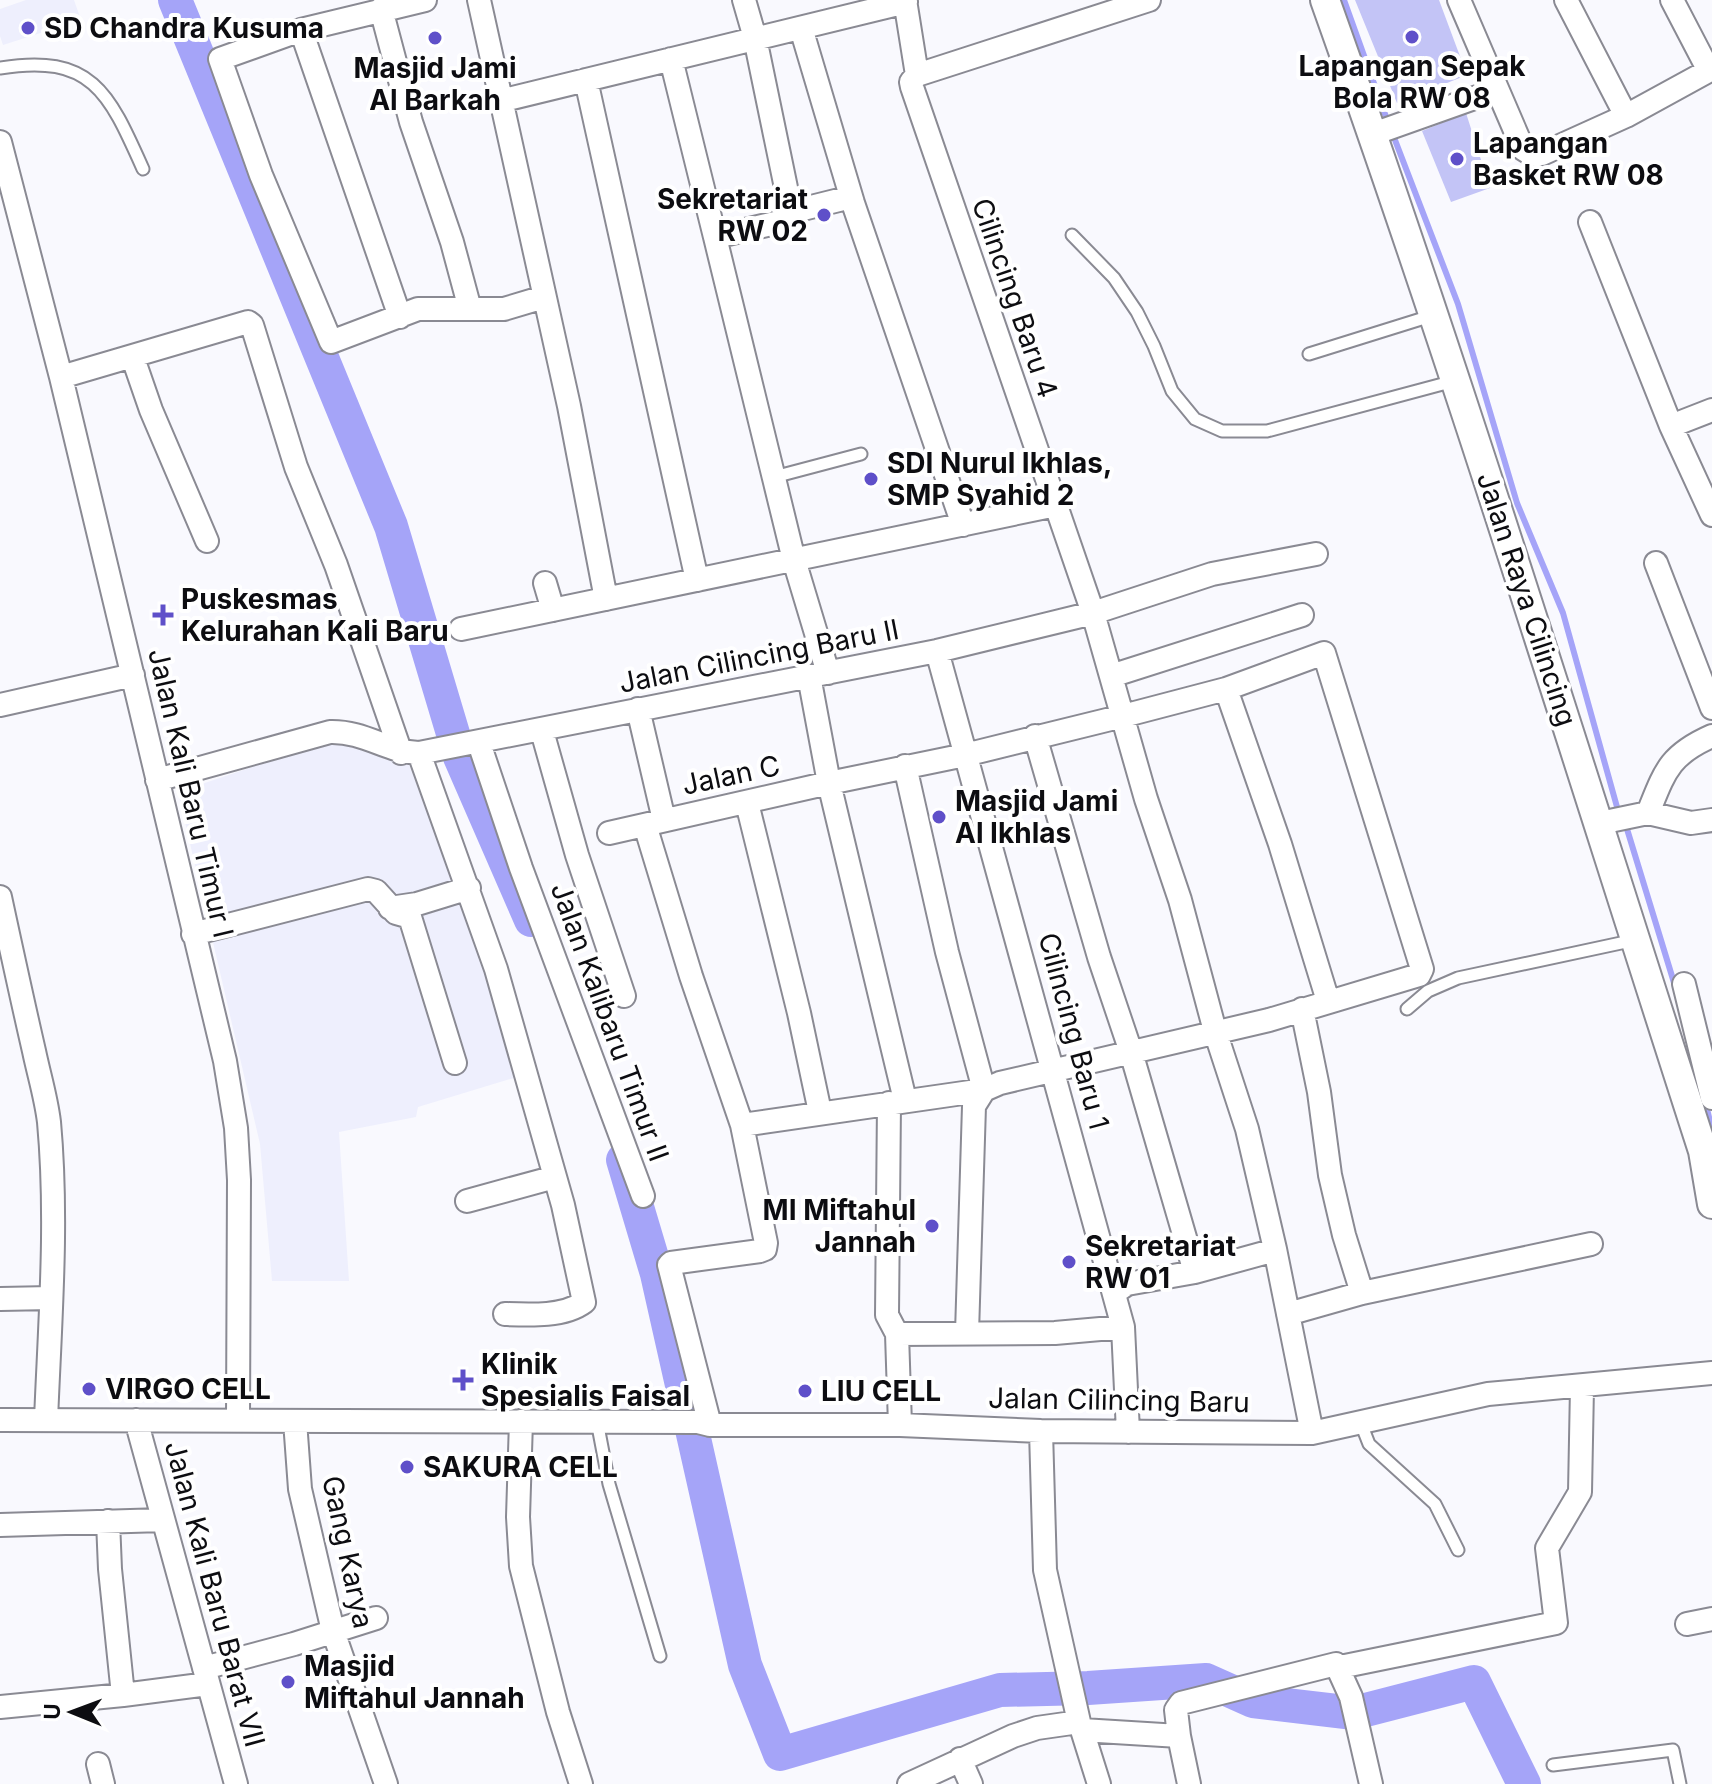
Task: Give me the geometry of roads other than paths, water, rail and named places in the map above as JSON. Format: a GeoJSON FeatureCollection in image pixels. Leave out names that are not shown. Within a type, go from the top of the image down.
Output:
{"type":"FeatureCollection","features":[{"type":"Feature","properties":{"kind":"street"},"geometry":{"type":"LineString","coordinates":[[425,0],[393,5],[301,30],[220,59],[261,175],[329,341],[335,342],[418,309],[504,309],[544,297]]}},
{"type":"Feature","properties":{"kind":"street"},"geometry":{"type":"LineString","coordinates":[[479,0],[569,406],[606,599]]}},
{"type":"Feature","properties":{"kind":"street"},"geometry":{"type":"LineString","coordinates":[[744,0],[755,38],[791,212]]}},
{"type":"Feature","properties":{"kind":"street"},"geometry":{"type":"LineString","coordinates":[[917,75],[1149,0]]}},
{"type":"Feature","properties":{"kind":"street","name":"Jalan Raya Cilincing"},"geometry":{"type":"LineString","coordinates":[[1325,0],[1379,132],[1455,381],[1604,822],[1635,940],[1703,1151],[1712,1204]]}},
{"type":"Feature","properties":{"kind":"street"},"geometry":{"type":"LineString","coordinates":[[1459,0],[1523,149],[1531,154],[1542,154],[1626,116],[1711,70],[1672,0]]}},
{"type":"Feature","properties":{"kind":"street"},"geometry":{"type":"LineString","coordinates":[[1566,0],[1626,116]]}},
{"type":"Feature","properties":{"kind":"street"},"geometry":{"type":"LineString","coordinates":[[500,101],[906,1]]}},
{"type":"Feature","properties":{"kind":"street","name":"Cilincing Baru 4"},"geometry":{"type":"LineString","coordinates":[[906,1],[917,75],[911,82],[912,87],[1093,613],[1146,799],[1180,900],[1215,1031],[1247,1129],[1312,1433]]}},
{"type":"Feature","properties":{"kind":"street"},"geometry":{"type":"LineString","coordinates":[[393,5],[411,122],[452,242],[470,309]]}},
{"type":"Feature","properties":{"kind":"street"},"geometry":{"type":"LineString","coordinates":[[801,28],[851,197],[963,525]]}},
{"type":"Feature","properties":{"kind":"street"},"geometry":{"type":"LineString","coordinates":[[301,30],[400,317]]}},
{"type":"Feature","properties":{"kind":"street"},"geometry":{"type":"LineString","coordinates":[[671,59],[794,560],[819,675],[829,783],[897,1102],[887,1315],[897,1334],[900,1425]]}},
{"type":"Feature","properties":{"kind":"street"},"geometry":{"type":"LineString","coordinates":[[586,80],[697,580]]}},
{"type":"Feature","properties":{"kind":"street"},"geometry":{"type":"LineString","coordinates":[[1379,132],[1497,90]]}},
{"type":"Feature","properties":{"kind":"street","name":"Jalan Kali Baru Timur I"},"geometry":{"type":"LineString","coordinates":[[0,142],[61,377],[225,1061],[236,1128],[239,1180],[238,1420]]}},
{"type":"Feature","properties":{"kind":"street"},"geometry":{"type":"LineString","coordinates":[[715,237],[784,221],[791,212],[851,197]]}},
{"type":"Feature","properties":{"kind":"street"},"geometry":{"type":"LineString","coordinates":[[1590,222],[1671,426],[1712,515]]}},
{"type":"Feature","properties":{"kind":"street"},"geometry":{"type":"LineString","coordinates":[[61,377],[248,322],[252,325],[296,467],[419,752],[469,888],[496,969],[555,1177],[584,1302],[576,1308],[532,1315],[505,1314]]}},
{"type":"Feature","properties":{"kind":"street"},"geometry":{"type":"LineString","coordinates":[[133,358],[151,410],[207,541]]}},
{"type":"Feature","properties":{"kind":"street"},"geometry":{"type":"LineString","coordinates":[[1671,426],[1712,410]]}},
{"type":"Feature","properties":{"kind":"street"},"geometry":{"type":"LineString","coordinates":[[461,629],[1056,505]]}},
{"type":"Feature","properties":{"kind":"street","name":"Jalan Cilincing Baru II"},"geometry":{"type":"LineString","coordinates":[[419,752],[542,731],[638,709],[937,651],[1093,613],[1212,574],[1316,554]]}},
{"type":"Feature","properties":{"kind":"street"},"geometry":{"type":"LineString","coordinates":[[1656,563],[1712,708]]}},
{"type":"Feature","properties":{"kind":"street"},"geometry":{"type":"LineString","coordinates":[[545,583],[553,610]]}},
{"type":"Feature","properties":{"kind":"street"},"geometry":{"type":"LineString","coordinates":[[1111,676],[1302,615]]}},
{"type":"Feature","properties":{"kind":"street","name":"Cilincing Baru 1"},"geometry":{"type":"LineString","coordinates":[[937,651],[1123,1327],[1128,1432]]}},
{"type":"Feature","properties":{"kind":"street","name":"Jalan C"},"geometry":{"type":"LineString","coordinates":[[609,833],[965,755],[1123,716],[1226,689],[1322,652],[1338,691],[1422,969],[1419,975],[1328,1001]]}},
{"type":"Feature","properties":{"kind":"street"},"geometry":{"type":"LineString","coordinates":[[0,705],[133,675]]}},
{"type":"Feature","properties":{"kind":"street"},"geometry":{"type":"LineString","coordinates":[[742,1125],[984,1090],[1000,1083],[1269,1020],[1328,1001],[1280,844],[1226,689]]}},
{"type":"Feature","properties":{"kind":"street"},"geometry":{"type":"LineString","coordinates":[[638,709],[655,822],[691,976],[742,1125],[765,1249],[669,1265],[704,1423]]}},
{"type":"Feature","properties":{"kind":"street"},"geometry":{"type":"LineString","coordinates":[[542,731],[577,855],[624,996]]}},
{"type":"Feature","properties":{"kind":"street"},"geometry":{"type":"LineString","coordinates":[[157,780],[330,732],[349,732],[419,752]]}},
{"type":"Feature","properties":{"kind":"street"},"geometry":{"type":"LineString","coordinates":[[1035,736],[1195,1272]]}},
{"type":"Feature","properties":{"kind":"street"},"geometry":{"type":"LineString","coordinates":[[1641,814],[1676,756],[1712,736]]}},
{"type":"Feature","properties":{"kind":"street","name":"Jalan Kalibaru Timur II"},"geometry":{"type":"LineString","coordinates":[[476,743],[643,1196]]}},
{"type":"Feature","properties":{"kind":"street"},"geometry":{"type":"LineString","coordinates":[[905,766],[947,952],[984,1090],[974,1106],[967,1333]]}},
{"type":"Feature","properties":{"kind":"street"},"geometry":{"type":"LineString","coordinates":[[747,803],[820,1112]]}},
{"type":"Feature","properties":{"kind":"street"},"geometry":{"type":"LineString","coordinates":[[1604,822],[1641,814],[1683,822],[1712,820]]}},
{"type":"Feature","properties":{"kind":"street"},"geometry":{"type":"LineString","coordinates":[[390,908],[417,904],[469,888]]}},
{"type":"Feature","properties":{"kind":"street"},"geometry":{"type":"LineString","coordinates":[[193,934],[368,889],[376,891],[390,908],[410,917],[455,1063]]}},
{"type":"Feature","properties":{"kind":"street"},"geometry":{"type":"LineString","coordinates":[[0,897],[45,1092],[52,1184],[46,1420]]}},
{"type":"Feature","properties":{"kind":"street"},"geometry":{"type":"LineString","coordinates":[[1684,984],[1712,1098]]}},
{"type":"Feature","properties":{"kind":"street"},"geometry":{"type":"LineString","coordinates":[[1302,1009],[1319,1092],[1330,1175],[1362,1293]]}},
{"type":"Feature","properties":{"kind":"street"},"geometry":{"type":"LineString","coordinates":[[467,1201],[555,1177]]}},
{"type":"Feature","properties":{"kind":"street"},"geometry":{"type":"LineString","coordinates":[[1288,1314],[1362,1293],[1591,1244]]}},
{"type":"Feature","properties":{"kind":"street"},"geometry":{"type":"LineString","coordinates":[[1114,1293],[1127,1284],[1195,1272],[1275,1250]]}},
{"type":"Feature","properties":{"kind":"street"},"geometry":{"type":"LineString","coordinates":[[0,1299],[51,1298]]}},
{"type":"Feature","properties":{"kind":"street"},"geometry":{"type":"LineString","coordinates":[[897,1334],[1055,1333],[1123,1327]]}},
{"type":"Feature","properties":{"kind":"street","name":"Jalan Cilincing Baru"},"geometry":{"type":"LineString","coordinates":[[295,1421],[597,1421],[900,1425],[1041,1431],[1312,1433],[1488,1394],[1712,1373]]}},
{"type":"Feature","properties":{"kind":"street"},"geometry":{"type":"LineString","coordinates":[[1189,1784],[1176,1710],[1181,1703],[1331,1664],[1340,1667],[1556,1623],[1547,1548],[1580,1492],[1582,1387]]}},
{"type":"Feature","properties":{"kind":"street","name":"Jalan Kali Baru Barat VII"},"geometry":{"type":"LineString","coordinates":[[0,1420],[295,1421]]}},
{"type":"Feature","properties":{"kind":"street","name":"Jalan Kali Baru Barat VII"},"geometry":{"type":"LineString","coordinates":[[136,1420],[236,1784]]}},
{"type":"Feature","properties":{"kind":"street","name":"Gang Karya"},"geometry":{"type":"LineString","coordinates":[[295,1421],[300,1489],[333,1631],[386,1784]]}},
{"type":"Feature","properties":{"kind":"street"},"geometry":{"type":"LineString","coordinates":[[521,1421],[518,1517],[521,1566],[558,1712],[581,1784]]}},
{"type":"Feature","properties":{"kind":"street"},"geometry":{"type":"LineString","coordinates":[[1041,1431],[1045,1570],[1066,1673],[1099,1784]]}},
{"type":"Feature","properties":{"kind":"street"},"geometry":{"type":"LineString","coordinates":[[0,1525],[163,1520]]}},
{"type":"Feature","properties":{"kind":"street"},"geometry":{"type":"LineString","coordinates":[[108,1521],[123,1695]]}},
{"type":"Feature","properties":{"kind":"street"},"geometry":{"type":"LineString","coordinates":[[0,1707],[123,1695],[206,1676],[376,1618]]}},
{"type":"Feature","properties":{"kind":"street"},"geometry":{"type":"LineString","coordinates":[[1687,1624],[1712,1619]]}},
{"type":"Feature","properties":{"kind":"street"},"geometry":{"type":"LineString","coordinates":[[1340,1667],[1351,1697],[1371,1784]]}},
{"type":"Feature","properties":{"kind":"street"},"geometry":{"type":"LineString","coordinates":[[909,1784],[1024,1732],[1078,1720],[1179,1736]]}},
{"type":"Feature","properties":{"kind":"street"},"geometry":{"type":"LineString","coordinates":[[960,1759],[971,1784]]}},
{"type":"Feature","properties":{"kind":"lane"},"geometry":{"type":"LineString","coordinates":[[0,68],[30,63],[48,64],[81,75],[107,97],[143,169]]}},
{"type":"Feature","properties":{"kind":"lane"},"geometry":{"type":"LineString","coordinates":[[1072,235],[1114,278],[1137,312],[1172,391],[1195,419],[1222,431],[1267,431],[1455,381]]}},
{"type":"Feature","properties":{"kind":"lane"},"geometry":{"type":"LineString","coordinates":[[1309,354],[1434,315]]}},
{"type":"Feature","properties":{"kind":"lane"},"geometry":{"type":"LineString","coordinates":[[774,477],[861,454]]}},
{"type":"Feature","properties":{"kind":"lane"},"geometry":{"type":"LineString","coordinates":[[1407,1009],[1428,991],[1458,978],[1635,940]]}},
{"type":"Feature","properties":{"kind":"lane"},"geometry":{"type":"LineString","coordinates":[[597,1421],[609,1484],[660,1656]]}},
{"type":"Feature","properties":{"kind":"lane"},"geometry":{"type":"LineString","coordinates":[[1360,1421],[1369,1444],[1435,1504],[1458,1550]]}},
{"type":"Feature","properties":{"kind":"lane"},"geometry":{"type":"LineString","coordinates":[[1553,1765],[1673,1750],[1680,1784]]}},
{"type":"Feature","properties":{"kind":"waterway"},"geometry":{"type":"LineString","coordinates":[[175,0],[391,526],[460,757],[531,920]]}},
{"type":"Feature","properties":{"kind":"waterway"},"geometry":{"type":"LineString","coordinates":[[1344,0],[1458,304],[1517,503],[1563,613],[1617,807],[1627,829],[1675,986]]}},
{"type":"Feature","properties":{"kind":"waterway"},"geometry":{"type":"LineString","coordinates":[[1705,1101],[1712,1129]]}},
{"type":"Feature","properties":{"kind":"waterway"},"geometry":{"type":"LineString","coordinates":[[623,1160],[657,1274],[745,1665],[780,1754],[1000,1690],[1206,1680],[1253,1701],[1354,1713],[1474,1682],[1524,1784]]}},
{"type":"Feature","properties":{"kind":"place","name":"SD Chandra Kusuma"},"geometry":{"type":"Point","coordinates":[28,28]}},
{"type":"Feature","properties":{"kind":"place","name":"Lapangan Sepak Bola RW 08"},"geometry":{"type":"Point","coordinates":[1412,37]}},
{"type":"Feature","properties":{"kind":"place","name":"Masjid Jami Al Barkah"},"geometry":{"type":"Point","coordinates":[435,38]}},
{"type":"Feature","properties":{"kind":"place","name":"Lapangan Basket RW 08"},"geometry":{"type":"Point","coordinates":[1457,159]}},
{"type":"Feature","properties":{"kind":"place","name":"Sekretariat RW 02"},"geometry":{"type":"Point","coordinates":[824,215]}},
{"type":"Feature","properties":{"kind":"place","name":"SDI Nurul Ikhlas, SMP Syahid 2"},"geometry":{"type":"Point","coordinates":[871,479]}},
{"type":"Feature","properties":{"kind":"place","name":"Puskesmas Kelurahan Kali Baru"},"geometry":{"type":"Point","coordinates":[163,615]}},
{"type":"Feature","properties":{"kind":"place","name":"Masjid Jami Al Ikhlas"},"geometry":{"type":"Point","coordinates":[939,817]}},
{"type":"Feature","properties":{"kind":"place","name":"MI Miftahul Jannah"},"geometry":{"type":"Point","coordinates":[932,1226]}},
{"type":"Feature","properties":{"kind":"place","name":"Sekretariat RW 01"},"geometry":{"type":"Point","coordinates":[1069,1262]}},
{"type":"Feature","properties":{"kind":"place","name":"Klinik Spesialis Faisal"},"geometry":{"type":"Point","coordinates":[463,1380]}},
{"type":"Feature","properties":{"kind":"place","name":"VIRGO CELL"},"geometry":{"type":"Point","coordinates":[89,1389]}},
{"type":"Feature","properties":{"kind":"place","name":"LIU CELL"},"geometry":{"type":"Point","coordinates":[805,1391]}},
{"type":"Feature","properties":{"kind":"place","name":"SAKURA CELL"},"geometry":{"type":"Point","coordinates":[407,1467]}},
{"type":"Feature","properties":{"kind":"place","name":"Masjid Miftahul Jannah"},"geometry":{"type":"Point","coordinates":[288,1682]}}]}
